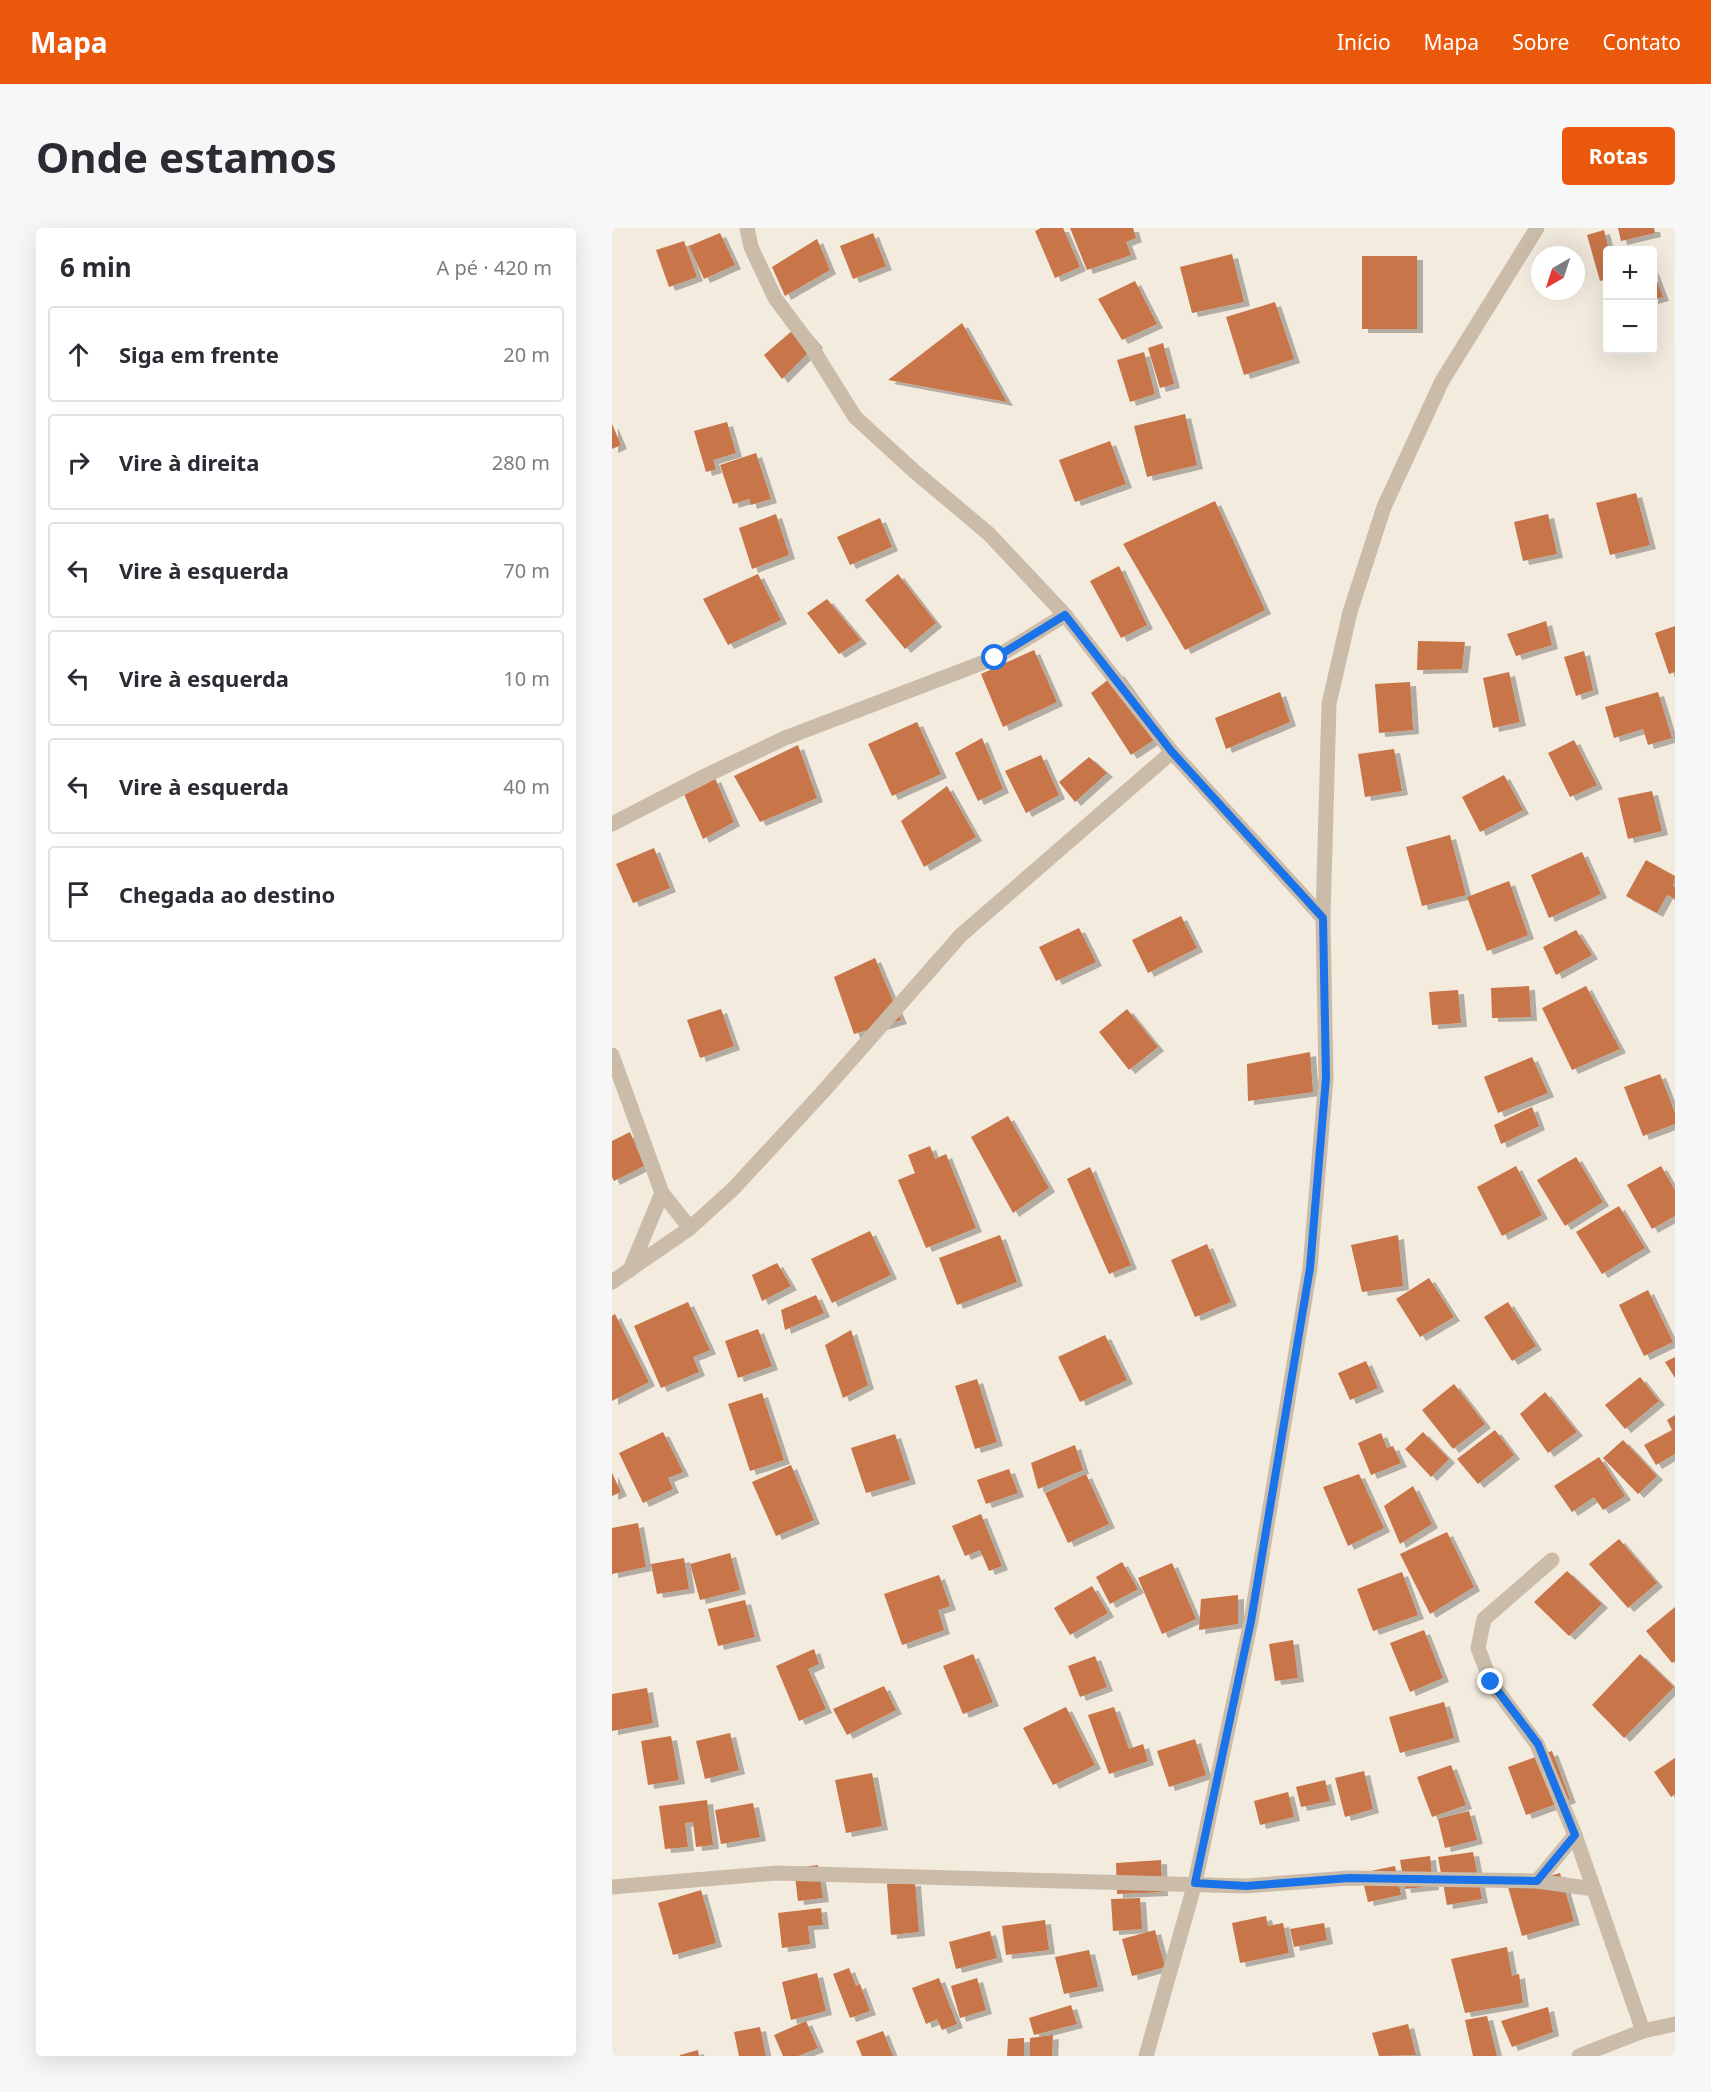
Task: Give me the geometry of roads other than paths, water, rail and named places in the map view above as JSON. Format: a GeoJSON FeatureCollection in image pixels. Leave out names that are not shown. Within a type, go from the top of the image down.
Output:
{"type":"FeatureCollection","features":[{"type":"Feature","properties":{"kind":"street"},"geometry":{"type":"LineString","coordinates":[[747,228],[751,247],[775,298],[810,345],[855,417],[914,471],[989,534],[1065,615],[1172,752],[1323,918]]}},
{"type":"Feature","properties":{"kind":"street"},"geometry":{"type":"LineString","coordinates":[[1146,2056],[1195,1883],[1251,1621],[1310,1268],[1326,1078],[1323,918],[1329,704],[1350,612],[1384,507],[1442,381],[1537,228]]}},
{"type":"Feature","properties":{"kind":"street"},"geometry":{"type":"LineString","coordinates":[[612,824],[785,738],[995,658],[1065,615]]}},
{"type":"Feature","properties":{"kind":"street"},"geometry":{"type":"LineString","coordinates":[[612,1281],[690,1228],[733,1189],[821,1094],[961,935],[1172,752]]}},
{"type":"Feature","properties":{"kind":"street"},"geometry":{"type":"LineString","coordinates":[[612,1055],[662,1193],[690,1228]]}},
{"type":"Feature","properties":{"kind":"street"},"geometry":{"type":"LineString","coordinates":[[630,1270],[662,1193]]}},
{"type":"Feature","properties":{"kind":"street"},"geometry":{"type":"LineString","coordinates":[[1552,1560],[1484,1619],[1478,1648],[1491,1682],[1538,1744],[1575,1835],[1643,2031]]}},
{"type":"Feature","properties":{"kind":"street"},"geometry":{"type":"LineString","coordinates":[[1537,1881],[1575,1835]]}},
{"type":"Feature","properties":{"kind":"street"},"geometry":{"type":"LineString","coordinates":[[612,1887],[776,1873],[1246,1886],[1349,1878],[1537,1881],[1594,1889]]}},
{"type":"Feature","properties":{"kind":"street"},"geometry":{"type":"LineString","coordinates":[[1579,2056],[1643,2031],[1675,2024]]}}]}
